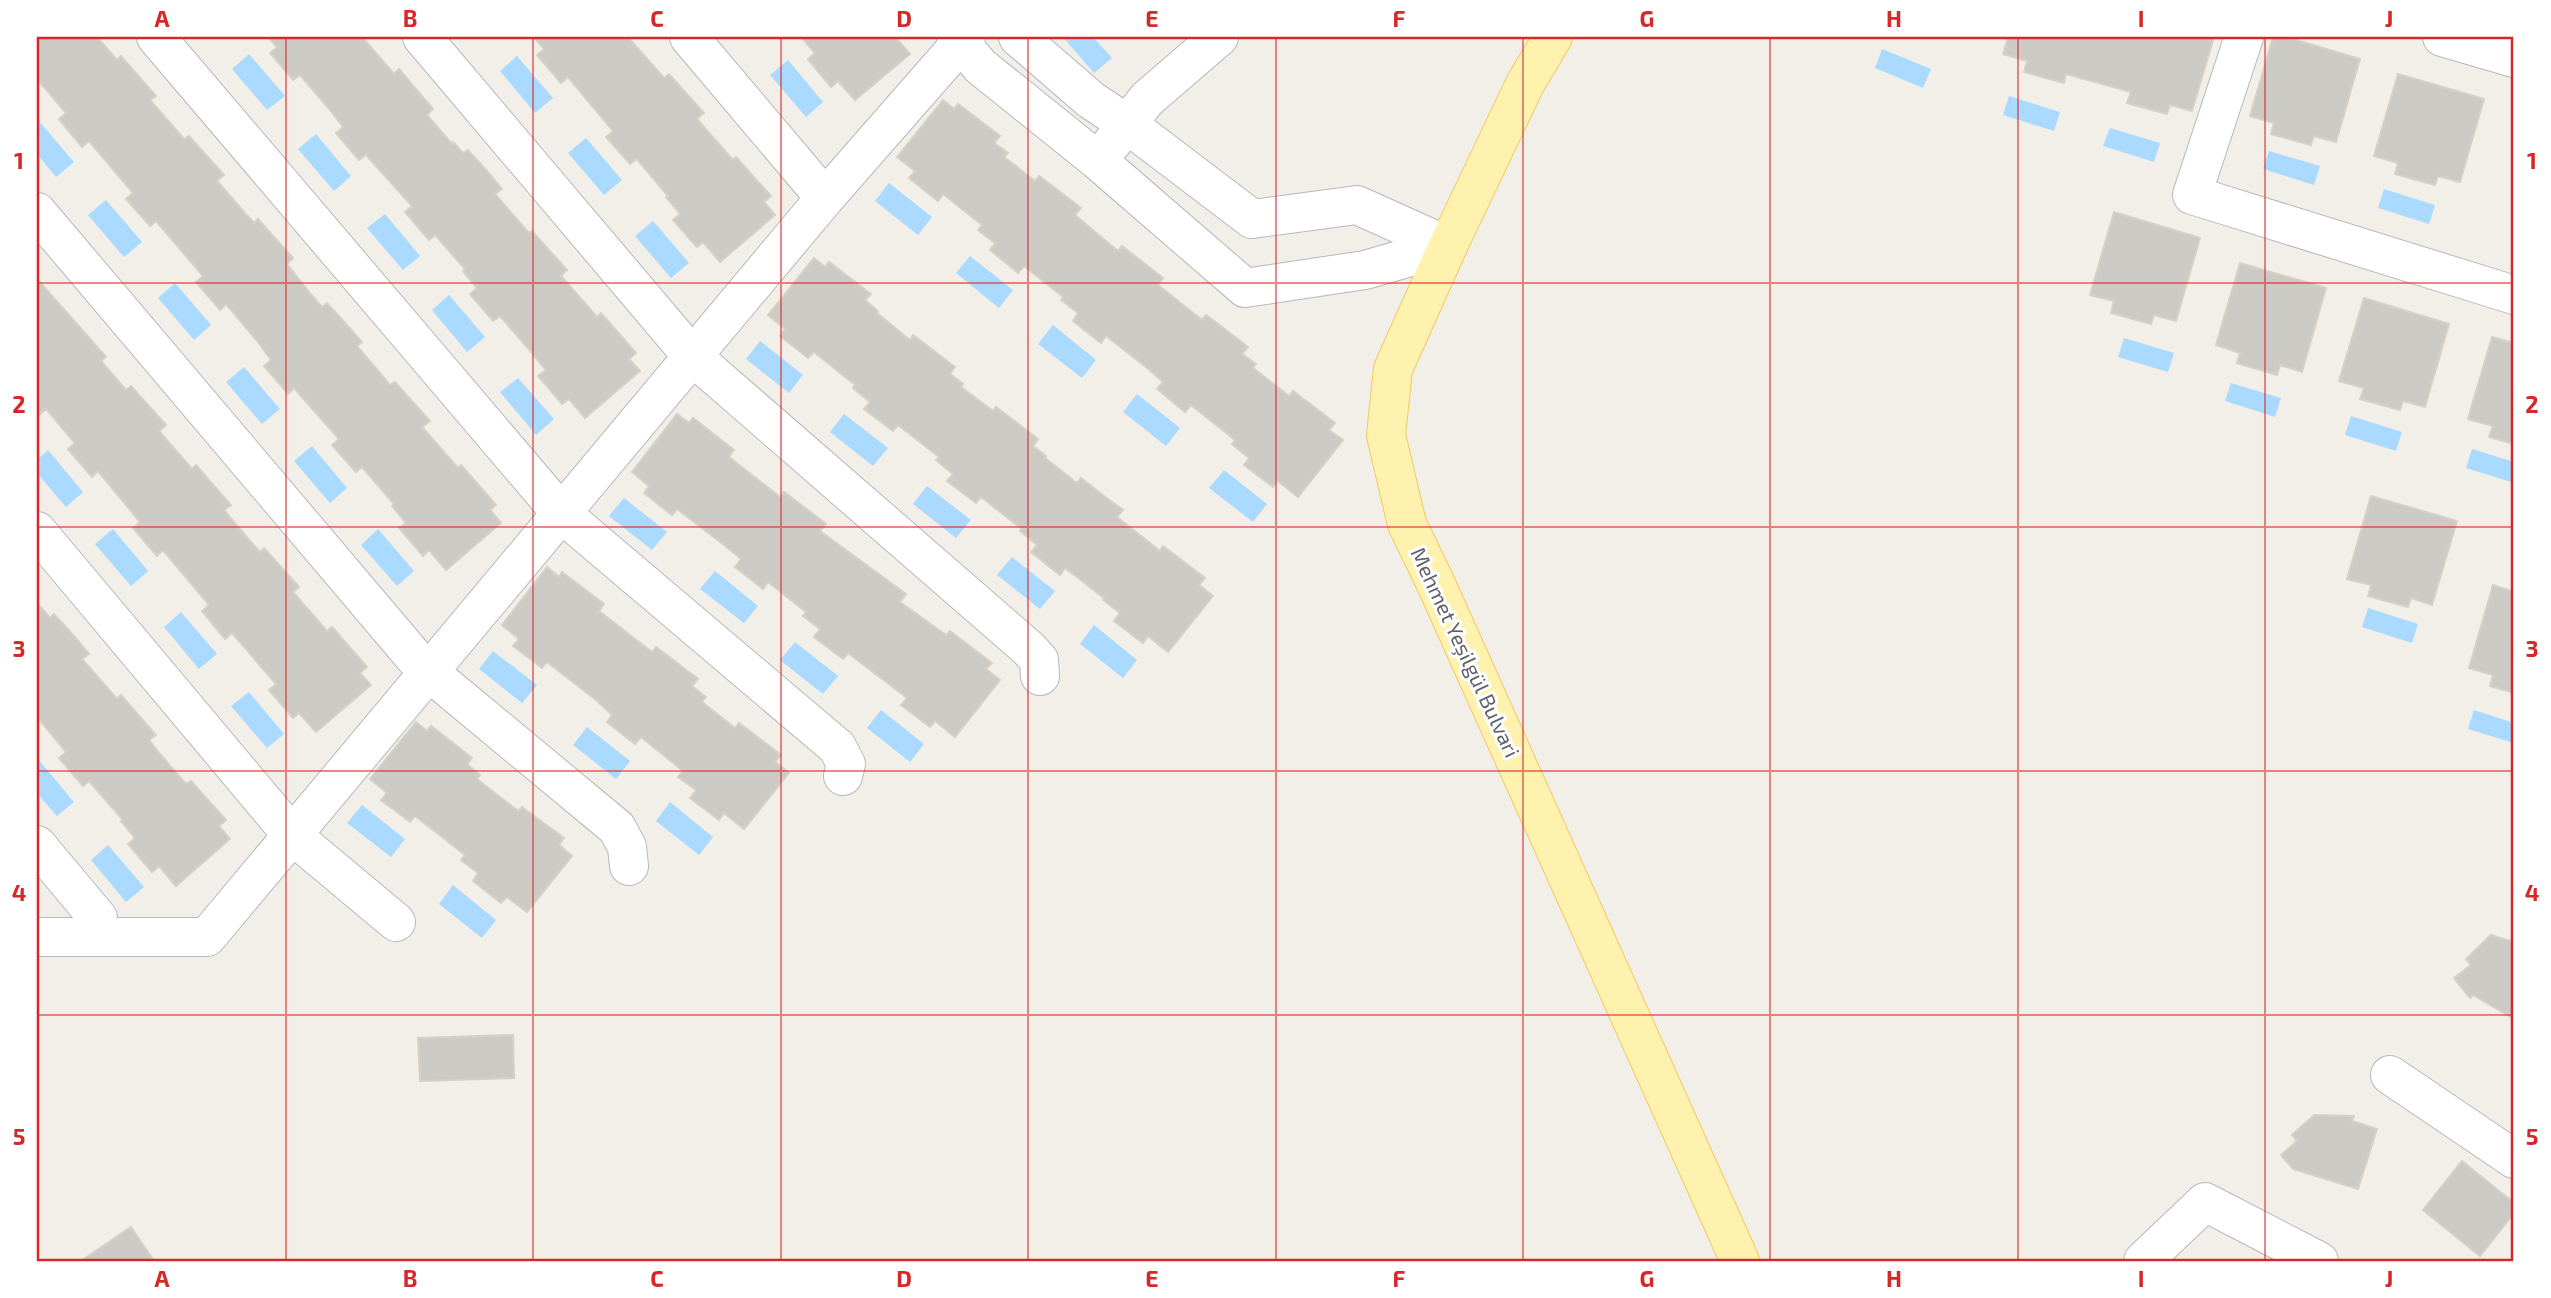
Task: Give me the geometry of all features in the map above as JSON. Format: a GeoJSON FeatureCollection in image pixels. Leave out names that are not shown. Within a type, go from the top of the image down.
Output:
{"type":"FeatureCollection","features":[{"type":"Feature","properties":{"kind":"main road","name":"Mehmet Yeşilgül Bulvari"},"geometry":{"type":"LineString","coordinates":[[1553,37],[1525,84],[1393,369],[1386,435],[1407,524],[1740,1261]]}},
{"type":"Feature","properties":{"kind":"street"},"geometry":{"type":"LineString","coordinates":[[156,37],[561,513],[837,747],[846,764],[843,776]]}},
{"type":"Feature","properties":{"kind":"street"},"geometry":{"type":"LineString","coordinates":[[422,37],[692,356],[1029,649],[1040,660],[1040,676]]}},
{"type":"Feature","properties":{"kind":"street"},"geometry":{"type":"LineString","coordinates":[[689,37],[825,198]]}},
{"type":"Feature","properties":{"kind":"street"},"geometry":{"type":"LineString","coordinates":[[1097,160],[1147,99],[1219,37]]}},
{"type":"Feature","properties":{"kind":"street"},"geometry":{"type":"LineString","coordinates":[[2244,37],[2192,195],[2514,295]]}},
{"type":"Feature","properties":{"kind":"street"},"geometry":{"type":"LineString","coordinates":[[2442,37],[2514,58]]}},
{"type":"Feature","properties":{"kind":"street"},"geometry":{"type":"LineString","coordinates":[[37,937],[207,936],[961,39],[980,66],[1097,160],[1245,288],[1365,270],[1448,246]]}},
{"type":"Feature","properties":{"kind":"street"},"geometry":{"type":"LineString","coordinates":[[988,73],[1020,39],[1091,100],[1127,124],[1251,219],[1357,205],[1448,246]]}},
{"type":"Feature","properties":{"kind":"street"},"geometry":{"type":"LineString","coordinates":[[37,212],[429,672],[617,828],[627,847],[629,866]]}},
{"type":"Feature","properties":{"kind":"street"},"geometry":{"type":"LineString","coordinates":[[37,531],[292,835],[396,922]]}},
{"type":"Feature","properties":{"kind":"street"},"geometry":{"type":"LineString","coordinates":[[37,845],[98,918],[97,937]]}},
{"type":"Feature","properties":{"kind":"street"},"geometry":{"type":"LineString","coordinates":[[2390,1075],[2514,1159]]}},
{"type":"Feature","properties":{"kind":"street"},"geometry":{"type":"LineString","coordinates":[[2143,1261],[2205,1202],[2319,1261]]}},
{"type":"Feature","properties":{"kind":"water"},"geometry":{"type":"Polygon","coordinates":[[[1063,37],[1093,37],[1112,58],[1094,73],[1063,37]]]}},
{"type":"Feature","properties":{"kind":"water"},"geometry":{"type":"Polygon","coordinates":[[[1882,49],[1931,69],[1923,88],[1875,68],[1882,49]]]}},
{"type":"Feature","properties":{"kind":"water"},"geometry":{"type":"Polygon","coordinates":[[[249,54],[285,96],[267,110],[232,69],[249,54]]]}},
{"type":"Feature","properties":{"kind":"water"},"geometry":{"type":"Polygon","coordinates":[[[517,56],[553,98],[535,113],[500,71],[517,56]]]}},
{"type":"Feature","properties":{"kind":"water"},"geometry":{"type":"Polygon","coordinates":[[[788,60],[823,102],[806,117],[770,75],[788,60]]]}},
{"type":"Feature","properties":{"kind":"water"},"geometry":{"type":"Polygon","coordinates":[[[2009,96],[2060,112],[2054,131],[2003,115],[2009,96]]]}},
{"type":"Feature","properties":{"kind":"water"},"geometry":{"type":"Polygon","coordinates":[[[38,120],[74,162],[56,177],[37,154],[38,120]]]}},
{"type":"Feature","properties":{"kind":"water"},"geometry":{"type":"Polygon","coordinates":[[[2110,128],[2160,143],[2154,162],[2103,146],[2110,128]]]}},
{"type":"Feature","properties":{"kind":"water"},"geometry":{"type":"Polygon","coordinates":[[[316,134],[351,176],[334,191],[298,149],[316,134]]]}},
{"type":"Feature","properties":{"kind":"water"},"geometry":{"type":"Polygon","coordinates":[[[586,138],[622,180],[604,195],[568,153],[586,138]]]}},
{"type":"Feature","properties":{"kind":"water"},"geometry":{"type":"Polygon","coordinates":[[[2269,151],[2320,166],[2314,185],[2263,169],[2269,151]]]}},
{"type":"Feature","properties":{"kind":"water"},"geometry":{"type":"Polygon","coordinates":[[[889,183],[932,217],[918,235],[875,201],[889,183]]]}},
{"type":"Feature","properties":{"kind":"water"},"geometry":{"type":"Polygon","coordinates":[[[2384,189],[2435,205],[2429,224],[2378,208],[2384,189]]]}},
{"type":"Feature","properties":{"kind":"water"},"geometry":{"type":"Polygon","coordinates":[[[106,200],[142,242],[124,257],[88,215],[106,200]]]}},
{"type":"Feature","properties":{"kind":"water"},"geometry":{"type":"Polygon","coordinates":[[[385,214],[420,256],[403,270],[367,228],[385,214]]]}},
{"type":"Feature","properties":{"kind":"water"},"geometry":{"type":"Polygon","coordinates":[[[653,221],[689,263],[671,278],[635,236],[653,221]]]}},
{"type":"Feature","properties":{"kind":"water"},"geometry":{"type":"Polygon","coordinates":[[[970,256],[1013,290],[999,308],[956,273],[970,256]]]}},
{"type":"Feature","properties":{"kind":"water"},"geometry":{"type":"Polygon","coordinates":[[[175,283],[211,325],[194,340],[158,298],[175,283]]]}},
{"type":"Feature","properties":{"kind":"water"},"geometry":{"type":"Polygon","coordinates":[[[449,295],[485,337],[467,352],[432,310],[449,295]]]}},
{"type":"Feature","properties":{"kind":"water"},"geometry":{"type":"Polygon","coordinates":[[[1053,325],[1096,360],[1082,378],[1038,344],[1053,325]]]}},
{"type":"Feature","properties":{"kind":"water"},"geometry":{"type":"Polygon","coordinates":[[[2124,338],[2174,353],[2168,372],[2118,357],[2124,338]]]}},
{"type":"Feature","properties":{"kind":"water"},"geometry":{"type":"Polygon","coordinates":[[[760,341],[803,375],[789,393],[746,359],[760,341]]]}},
{"type":"Feature","properties":{"kind":"water"},"geometry":{"type":"Polygon","coordinates":[[[244,367],[280,409],[262,424],[226,382],[244,367]]]}},
{"type":"Feature","properties":{"kind":"water"},"geometry":{"type":"Polygon","coordinates":[[[518,378],[554,419],[536,435],[500,392],[518,378]]]}},
{"type":"Feature","properties":{"kind":"water"},"geometry":{"type":"Polygon","coordinates":[[[2231,383],[2281,398],[2275,417],[2225,401],[2231,383]]]}},
{"type":"Feature","properties":{"kind":"water"},"geometry":{"type":"Polygon","coordinates":[[[1137,394],[1180,428],[1166,446],[1123,412],[1137,394]]]}},
{"type":"Feature","properties":{"kind":"water"},"geometry":{"type":"Polygon","coordinates":[[[844,414],[888,448],[873,466],[830,432],[844,414]]]}},
{"type":"Feature","properties":{"kind":"water"},"geometry":{"type":"Polygon","coordinates":[[[2351,416],[2402,432],[2396,451],[2345,435],[2351,416]]]}},
{"type":"Feature","properties":{"kind":"water"},"geometry":{"type":"Polygon","coordinates":[[[312,446],[347,488],[330,503],[294,461],[312,446]]]}},
{"type":"Feature","properties":{"kind":"water"},"geometry":{"type":"Polygon","coordinates":[[[2472,449],[2514,462],[2514,483],[2466,468],[2472,449]]]}},
{"type":"Feature","properties":{"kind":"water"},"geometry":{"type":"Polygon","coordinates":[[[48,450],[83,492],[66,507],[37,473],[37,460],[48,450]]]}},
{"type":"Feature","properties":{"kind":"water"},"geometry":{"type":"Polygon","coordinates":[[[1224,470],[1267,504],[1253,522],[1209,488],[1224,470]]]}},
{"type":"Feature","properties":{"kind":"water"},"geometry":{"type":"Polygon","coordinates":[[[927,486],[971,520],[956,538],[913,504],[927,486]]]}},
{"type":"Feature","properties":{"kind":"water"},"geometry":{"type":"Polygon","coordinates":[[[624,498],[667,532],[652,550],[609,516],[624,498]]]}},
{"type":"Feature","properties":{"kind":"water"},"geometry":{"type":"Polygon","coordinates":[[[113,529],[148,571],[131,586],[95,544],[113,529]]]}},
{"type":"Feature","properties":{"kind":"water"},"geometry":{"type":"Polygon","coordinates":[[[378,529],[414,571],[397,586],[361,545],[378,529]]]}},
{"type":"Feature","properties":{"kind":"water"},"geometry":{"type":"Polygon","coordinates":[[[1012,557],[1055,591],[1040,609],[997,575],[1012,557]]]}},
{"type":"Feature","properties":{"kind":"water"},"geometry":{"type":"Polygon","coordinates":[[[715,571],[758,606],[744,623],[700,589],[715,571]]]}},
{"type":"Feature","properties":{"kind":"water"},"geometry":{"type":"Polygon","coordinates":[[[2368,608],[2418,624],[2412,643],[2362,627],[2368,608]]]}},
{"type":"Feature","properties":{"kind":"water"},"geometry":{"type":"Polygon","coordinates":[[[181,612],[217,654],[199,669],[164,627],[181,612]]]}},
{"type":"Feature","properties":{"kind":"water"},"geometry":{"type":"Polygon","coordinates":[[[1094,625],[1137,660],[1123,678],[1080,644],[1094,625]]]}},
{"type":"Feature","properties":{"kind":"water"},"geometry":{"type":"Polygon","coordinates":[[[795,642],[838,676],[823,694],[780,660],[795,642]]]}},
{"type":"Feature","properties":{"kind":"water"},"geometry":{"type":"Polygon","coordinates":[[[493,651],[537,685],[522,703],[479,669],[493,651]]]}},
{"type":"Feature","properties":{"kind":"water"},"geometry":{"type":"Polygon","coordinates":[[[249,692],[284,734],[267,748],[231,706],[249,692]]]}},
{"type":"Feature","properties":{"kind":"water"},"geometry":{"type":"Polygon","coordinates":[[[881,710],[924,744],[910,762],[867,728],[881,710]]]}},
{"type":"Feature","properties":{"kind":"water"},"geometry":{"type":"Polygon","coordinates":[[[2474,710],[2514,723],[2514,743],[2468,729],[2474,710]]]}},
{"type":"Feature","properties":{"kind":"water"},"geometry":{"type":"Polygon","coordinates":[[[587,727],[630,761],[616,779],[573,745],[587,727]]]}},
{"type":"Feature","properties":{"kind":"water"},"geometry":{"type":"Polygon","coordinates":[[[38,759],[74,802],[57,816],[37,793],[38,759]]]}},
{"type":"Feature","properties":{"kind":"water"},"geometry":{"type":"Polygon","coordinates":[[[670,802],[713,837],[699,855],[656,821],[670,802]]]}},
{"type":"Feature","properties":{"kind":"water"},"geometry":{"type":"Polygon","coordinates":[[[362,805],[405,839],[391,857],[347,823],[362,805]]]}},
{"type":"Feature","properties":{"kind":"water"},"geometry":{"type":"Polygon","coordinates":[[[108,845],[144,887],[126,902],[91,860],[108,845]]]}},
{"type":"Feature","properties":{"kind":"water"},"geometry":{"type":"Polygon","coordinates":[[[453,885],[496,920],[482,938],[439,904],[453,885]]]}},
{"type":"Feature","properties":{"kind":"building"},"geometry":{"type":"Polygon","coordinates":[[[37,37],[97,37],[117,60],[121,56],[156,96],[150,100],[184,139],[189,136],[224,175],[217,181],[254,223],[258,219],[293,258],[287,264],[309,292],[322,307],[327,303],[362,342],[357,346],[390,385],[395,382],[430,421],[422,427],[458,468],[461,465],[496,505],[490,510],[501,523],[446,570],[429,550],[423,556],[399,528],[406,523],[392,506],[394,504],[362,467],[356,472],[332,445],[339,439],[294,388],[288,394],[264,366],[271,360],[258,342],[226,304],[220,310],[196,282],[203,276],[156,221],[150,226],[126,199],[133,193],[89,141],[82,147],[59,119],[66,113],[37,79],[37,37]]]}},
{"type":"Feature","properties":{"kind":"building"},"geometry":{"type":"Polygon","coordinates":[[[268,37],[362,37],[394,74],[399,69],[433,109],[427,115],[452,144],[453,142],[463,153],[468,150],[488,172],[502,189],[495,194],[529,233],[532,231],[567,270],[561,276],[597,317],[601,313],[636,353],[629,359],[640,371],[585,418],[569,399],[562,404],[538,376],[546,370],[500,316],[493,321],[470,294],[477,288],[463,271],[465,269],[435,235],[429,240],[405,212],[412,206],[366,155],[359,160],[336,133],[343,127],[300,75],[293,80],[270,53],[277,47],[268,37]]]}},
{"type":"Feature","properties":{"kind":"building"},"geometry":{"type":"Polygon","coordinates":[[[534,37],[628,37],[664,78],[669,74],[704,113],[697,119],[733,160],[736,157],[771,196],[764,202],[775,215],[720,262],[703,242],[697,247],[673,220],[680,214],[666,197],[668,196],[637,159],[630,164],[606,137],[613,131],[568,77],[561,83],[537,55],[544,49],[534,37]]]}},
{"type":"Feature","properties":{"kind":"building"},"geometry":{"type":"Polygon","coordinates":[[[801,37],[895,37],[910,54],[855,100],[838,81],[831,87],[808,59],[815,53],[801,37]]]}},
{"type":"Feature","properties":{"kind":"building"},"geometry":{"type":"Polygon","coordinates":[[[2008,37],[2214,37],[2192,111],[2170,105],[2167,114],[2127,103],[2131,92],[2066,74],[2064,83],[2024,72],[2027,61],[2003,54],[2008,37]]]}},
{"type":"Feature","properties":{"kind":"building"},"geometry":{"type":"Polygon","coordinates":[[[2273,37],[2286,37],[2360,59],[2336,142],[2314,136],[2311,145],[2271,134],[2274,123],[2250,116],[2273,37]]]}},
{"type":"Feature","properties":{"kind":"building"},"geometry":{"type":"Polygon","coordinates":[[[2398,74],[2484,99],[2460,182],[2438,176],[2435,185],[2395,174],[2398,163],[2374,156],[2398,74]]]}},
{"type":"Feature","properties":{"kind":"building"},"geometry":{"type":"Polygon","coordinates":[[[943,100],[954,109],[958,104],[1000,136],[994,143],[1008,153],[1004,157],[1035,181],[1039,176],[1081,208],[1075,215],[1118,251],[1122,246],[1163,278],[1158,285],[1202,320],[1206,315],[1248,347],[1242,354],[1256,364],[1253,368],[1289,396],[1293,391],[1335,423],[1329,430],[1343,440],[1298,497],[1278,481],[1273,487],[1244,465],[1249,458],[1232,444],[1235,440],[1191,405],[1185,412],[1157,389],[1163,382],[1146,367],[1106,336],[1101,343],[1073,321],[1078,313],[1061,300],[1063,297],[1024,266],[1018,273],[990,250],[995,243],[978,230],[982,225],[943,194],[938,201],[909,178],[915,171],[897,157],[943,100]]]}},
{"type":"Feature","properties":{"kind":"building"},"geometry":{"type":"Polygon","coordinates":[[[2114,212],[2200,238],[2176,321],[2154,315],[2151,324],[2111,313],[2114,301],[2090,295],[2114,212]]]}},
{"type":"Feature","properties":{"kind":"building"},"geometry":{"type":"Polygon","coordinates":[[[814,258],[825,267],[829,262],[871,294],[865,300],[877,313],[910,340],[913,335],[955,367],[950,374],[963,384],[961,387],[993,411],[996,407],[1038,439],[1033,446],[1046,456],[1045,458],[1077,483],[1081,478],[1123,510],[1117,517],[1160,551],[1163,546],[1205,578],[1199,585],[1213,596],[1168,652],[1148,636],[1143,643],[1114,621],[1120,613],[1103,600],[1104,598],[1065,568],[1060,575],[1031,552],[1037,545],[1020,531],[1022,529],[981,497],[976,503],[947,481],[953,474],[936,460],[939,457],[898,425],[893,431],[864,409],[870,402],[853,388],[855,385],[814,352],[808,358],[780,336],[785,329],[768,315],[814,258]]]}},
{"type":"Feature","properties":{"kind":"building"},"geometry":{"type":"Polygon","coordinates":[[[2240,263],[2326,288],[2302,372],[2280,365],[2277,375],[2237,363],[2240,353],[2216,345],[2240,263]]]}},
{"type":"Feature","properties":{"kind":"building"},"geometry":{"type":"Polygon","coordinates":[[[37,279],[106,357],[101,361],[126,390],[131,386],[166,425],[159,431],[192,469],[196,465],[231,505],[224,510],[250,541],[260,552],[264,548],[299,587],[293,592],[327,631],[332,627],[367,667],[360,673],[371,685],[316,732],[299,713],[293,718],[269,690],[276,684],[232,633],[225,639],[202,611],[209,605],[163,550],[157,556],[133,528],[140,522],[98,471],[92,477],[68,449],[75,443],[46,409],[37,417],[37,279]]]}},
{"type":"Feature","properties":{"kind":"building"},"geometry":{"type":"Polygon","coordinates":[[[2364,298],[2449,324],[2425,407],[2403,401],[2400,410],[2360,399],[2364,388],[2339,381],[2364,298]]]}},
{"type":"Feature","properties":{"kind":"building"},"geometry":{"type":"Polygon","coordinates":[[[2492,337],[2514,343],[2514,444],[2489,437],[2493,426],[2468,419],[2492,337]]]}},
{"type":"Feature","properties":{"kind":"building"},"geometry":{"type":"Polygon","coordinates":[[[677,414],[689,423],[693,418],[734,450],[729,457],[780,497],[784,492],[826,524],[820,531],[906,594],[900,602],[946,635],[950,631],[992,663],[986,669],[1000,680],[955,737],[935,721],[930,727],[901,705],[907,698],[848,653],[843,659],[814,637],[820,629],[803,616],[806,612],[768,582],[763,589],[735,567],[741,559],[724,545],[677,509],[672,515],[644,493],[649,486],[632,472],[677,414]]]}},
{"type":"Feature","properties":{"kind":"building"},"geometry":{"type":"Polygon","coordinates":[[[2371,496],[2457,521],[2432,605],[2411,598],[2408,607],[2368,596],[2371,585],[2347,579],[2371,496]]]}},
{"type":"Feature","properties":{"kind":"building"},"geometry":{"type":"Polygon","coordinates":[[[547,567],[559,577],[562,572],[604,604],[599,611],[652,652],[656,647],[698,679],[692,686],[706,697],[702,702],[735,728],[739,723],[781,755],[775,762],[789,773],[744,829],[724,813],[719,820],[690,798],[696,790],[678,777],[683,771],[641,737],[635,744],[607,722],[612,715],[547,662],[542,668],[513,646],[519,639],[502,625],[547,567]]]}},
{"type":"Feature","properties":{"kind":"building"},"geometry":{"type":"Polygon","coordinates":[[[2493,585],[2514,592],[2514,693],[2490,686],[2493,675],[2469,668],[2493,585]]]}},
{"type":"Feature","properties":{"kind":"building"},"geometry":{"type":"Polygon","coordinates":[[[37,603],[50,618],[54,614],[74,636],[89,654],[82,659],[117,699],[121,695],[156,735],[149,740],[186,784],[191,781],[226,820],[219,826],[230,839],[176,886],[159,866],[152,872],[128,844],[135,838],[121,821],[123,820],[89,781],[83,786],[59,758],[66,752],[37,717],[37,603]]]}},
{"type":"Feature","properties":{"kind":"building"},"geometry":{"type":"Polygon","coordinates":[[[416,722],[427,731],[431,726],[472,758],[467,764],[480,775],[477,779],[518,811],[522,807],[564,838],[559,845],[572,856],[527,912],[507,897],[501,903],[473,881],[478,873],[461,860],[465,855],[415,816],[410,822],[381,800],[387,793],[370,779],[416,722]]]}},
{"type":"Feature","properties":{"kind":"building"},"geometry":{"type":"Polygon","coordinates":[[[2491,935],[2514,942],[2514,1019],[2473,995],[2470,998],[2454,978],[2471,965],[2466,959],[2491,935]]]}},
{"type":"Feature","properties":{"kind":"building"},"geometry":{"type":"Polygon","coordinates":[[[513,1035],[514,1078],[420,1081],[418,1038],[513,1035]]]}},
{"type":"Feature","properties":{"kind":"building"},"geometry":{"type":"Polygon","coordinates":[[[2314,1115],[2354,1116],[2352,1121],[2377,1129],[2358,1189],[2293,1169],[2281,1155],[2297,1141],[2292,1135],[2314,1115]]]}},
{"type":"Feature","properties":{"kind":"building"},"geometry":{"type":"Polygon","coordinates":[[[2462,1161],[2514,1203],[2514,1213],[2480,1256],[2423,1210],[2462,1161]]]}},
{"type":"Feature","properties":{"kind":"building"},"geometry":{"type":"Polygon","coordinates":[[[131,1227],[154,1261],[81,1261],[131,1227]]]}}]}
